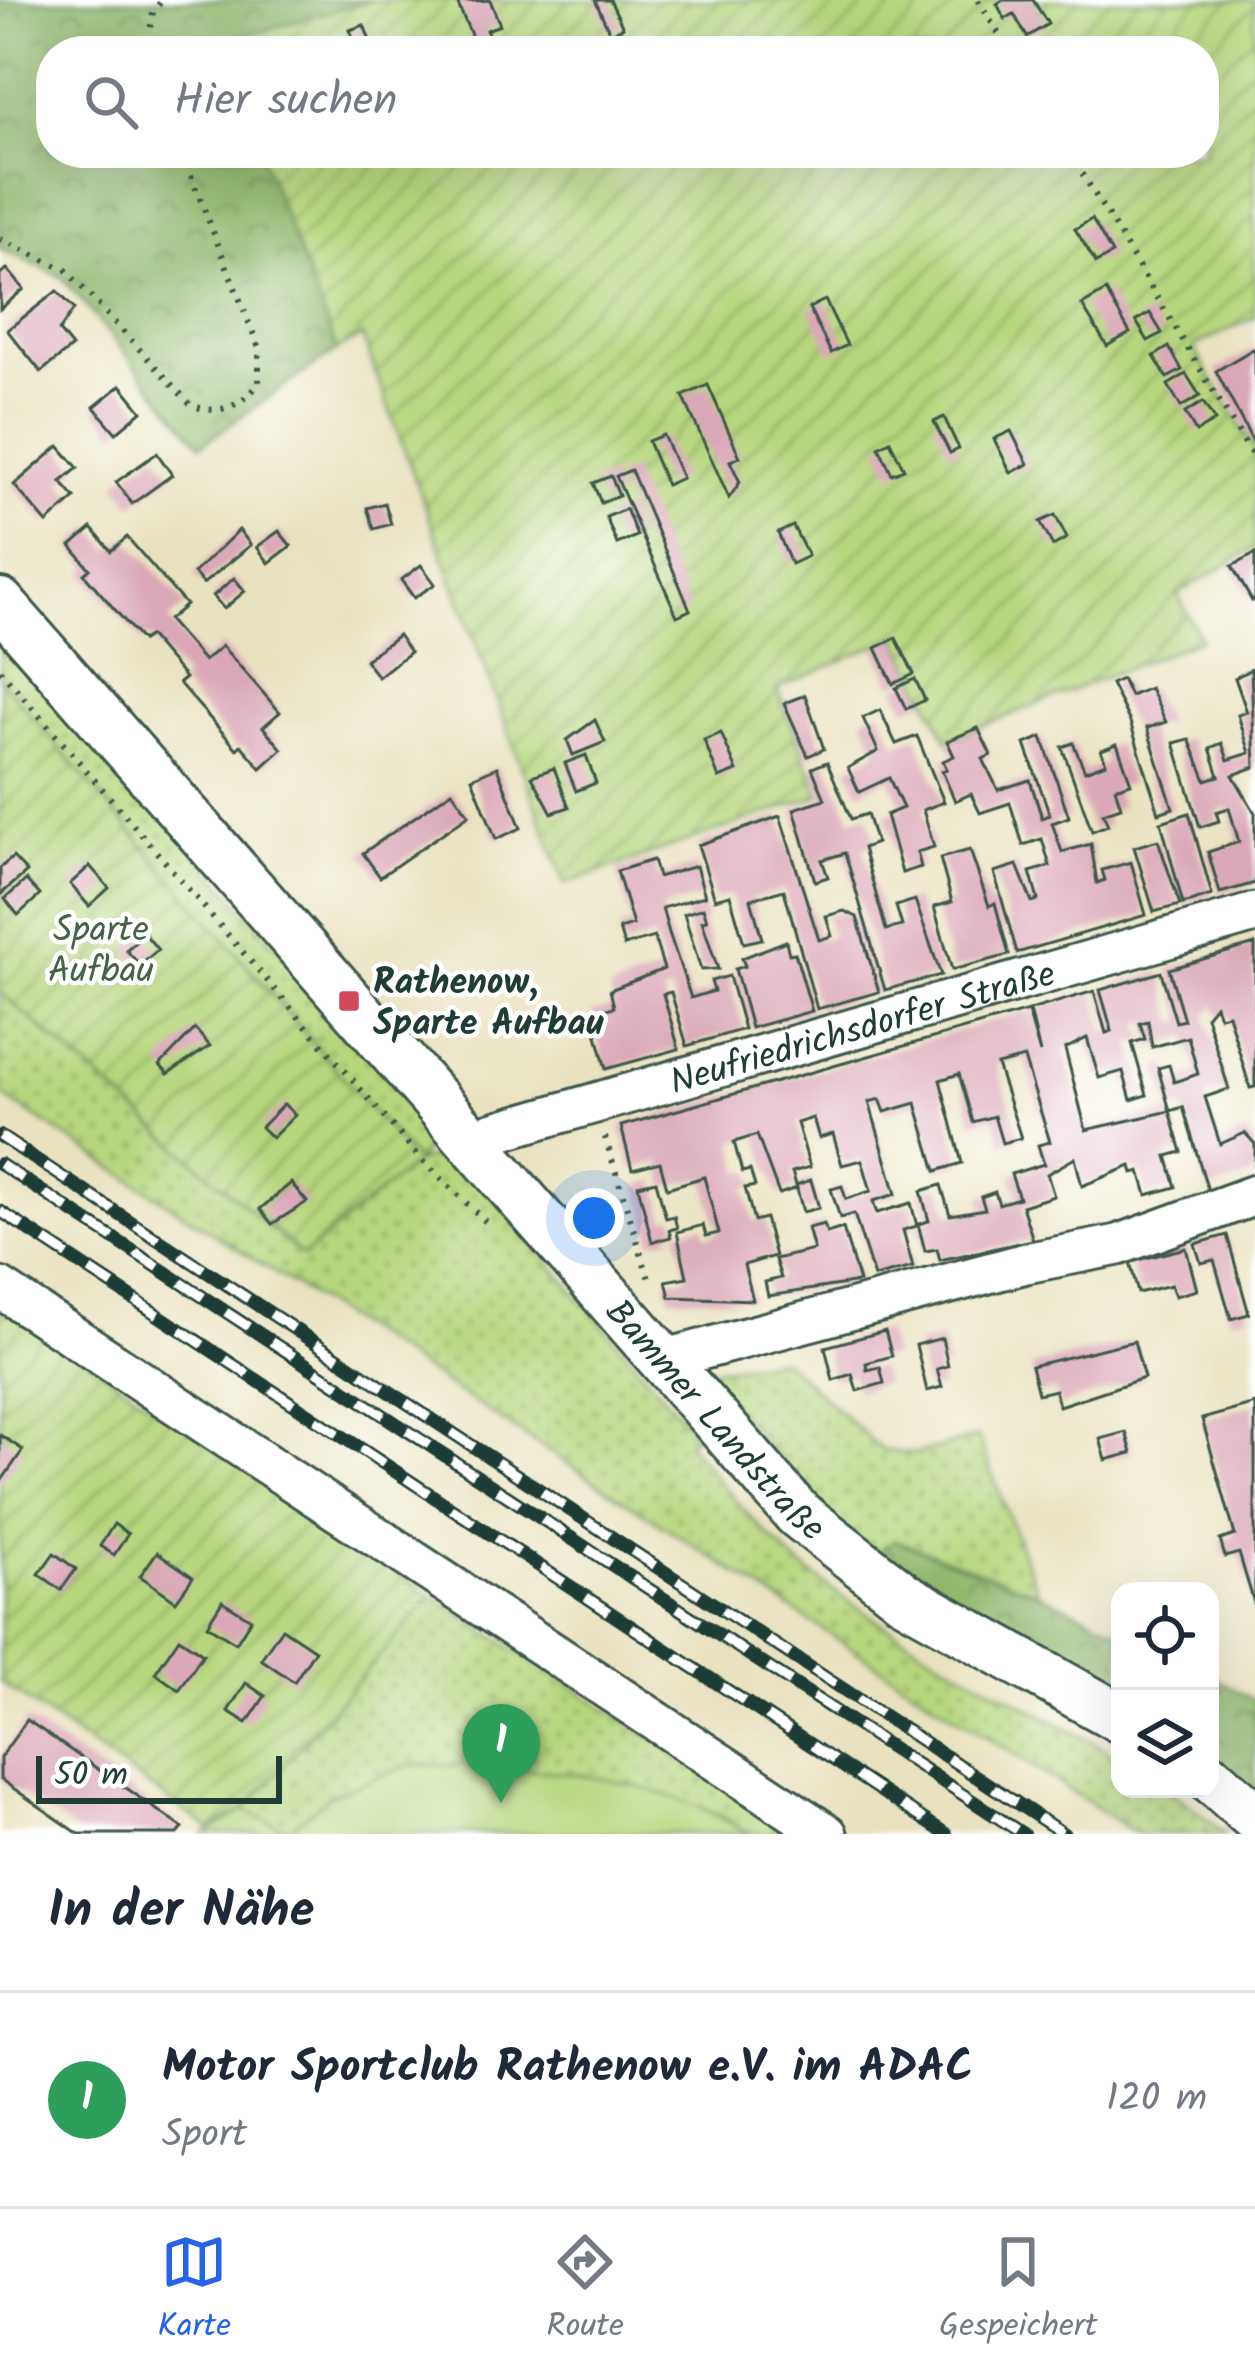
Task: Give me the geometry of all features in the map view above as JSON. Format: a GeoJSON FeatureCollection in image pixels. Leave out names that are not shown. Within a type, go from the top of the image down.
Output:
{"type":"FeatureCollection","features":[{"type":"Feature","properties":{"kind":"main road","name":"Bammer Landstraße"},"geometry":{"type":"LineString","coordinates":[[0,602],[659,1361],[798,1514],[855,1563],[1111,1713]]}},
{"type":"Feature","properties":{"kind":"main road"},"geometry":{"type":"LineString","coordinates":[[1219,1785],[1255,1817]]}},
{"type":"Feature","properties":{"kind":"street","name":"Neufriedrichsdorfer Straße"},"geometry":{"type":"LineString","coordinates":[[467,1141],[1255,913]]}},
{"type":"Feature","properties":{"kind":"street"},"geometry":{"type":"LineString","coordinates":[[659,1361],[1026,1263],[1118,1245],[1255,1195]]}},
{"type":"Feature","properties":{"kind":"street"},"geometry":{"type":"LineString","coordinates":[[0,1288],[827,1834]]}},
{"type":"Feature","properties":{"kind":"path"},"geometry":{"type":"LineString","coordinates":[[150,36],[153,12],[162,0]]}},
{"type":"Feature","properties":{"kind":"path"},"geometry":{"type":"LineString","coordinates":[[979,0],[1000,36]]}},
{"type":"Feature","properties":{"kind":"path"},"geometry":{"type":"LineString","coordinates":[[0,239],[66,270],[190,404],[208,412],[241,404],[259,382],[259,348],[188,168]]}},
{"type":"Feature","properties":{"kind":"path"},"geometry":{"type":"LineString","coordinates":[[1079,168],[1255,460]]}},
{"type":"Feature","properties":{"kind":"path"},"geometry":{"type":"LineString","coordinates":[[0,670],[419,1156]]}},
{"type":"Feature","properties":{"kind":"path"},"geometry":{"type":"LineString","coordinates":[[610,1155],[653,1295]]}},
{"type":"Feature","properties":{"kind":"green space"},"geometry":{"type":"Polygon","coordinates":[[[0,0],[373,0],[242,36],[36,36],[36,168],[266,168],[337,350],[201,445],[62,277],[0,249],[0,0]]]}},
{"type":"Feature","properties":{"kind":"green space"},"geometry":{"type":"Polygon","coordinates":[[[373,0],[1255,0],[1255,317],[1193,347],[1255,450],[1255,548],[1177,594],[1201,639],[947,740],[897,636],[777,689],[820,795],[565,884],[362,336],[337,350],[266,168],[1219,168],[1219,36],[242,36],[373,0]]]}},
{"type":"Feature","properties":{"kind":"green space"},"geometry":{"type":"Polygon","coordinates":[[[0,627],[437,1131],[417,1161],[456,1153],[696,1434],[686,1442],[773,1540],[880,1622],[1111,1753],[1111,1798],[1180,1798],[1225,1834],[1137,1834],[0,1094],[0,992],[303,1256],[416,1162],[0,679],[0,627]]]}},
{"type":"Feature","properties":{"kind":"green space","name":"Sparte Aufbau"},"geometry":{"type":"Polygon","coordinates":[[[0,679],[416,1162],[303,1256],[0,992],[0,679]]]}},
{"type":"Feature","properties":{"kind":"green space"},"geometry":{"type":"Polygon","coordinates":[[[0,1301],[432,1596],[244,1810],[210,1829],[0,1682],[0,1301]]]}},
{"type":"Feature","properties":{"kind":"green space"},"geometry":{"type":"Polygon","coordinates":[[[782,1359],[883,1451],[917,1454],[978,1437],[1038,1593],[895,1540],[875,1554],[827,1514],[706,1376],[711,1370],[782,1359]]]}},
{"type":"Feature","properties":{"kind":"green space"},"geometry":{"type":"Polygon","coordinates":[[[894,1540],[1038,1593],[1111,1627],[1111,1688],[875,1554],[894,1540]]]}},
{"type":"Feature","properties":{"kind":"green space"},"geometry":{"type":"Polygon","coordinates":[[[432,1596],[800,1834],[748,1834],[720,1814],[584,1775],[411,1764],[329,1796],[288,1830],[244,1810],[432,1596]]]}},
{"type":"Feature","properties":{"kind":"green space"},"geometry":{"type":"Polygon","coordinates":[[[1219,1680],[1255,1701],[1255,1791],[1219,1761],[1219,1680]]]}},
{"type":"Feature","properties":{"kind":"green space"},"geometry":{"type":"Polygon","coordinates":[[[411,1764],[541,1770],[630,1785],[712,1813],[748,1834],[205,1834],[244,1810],[288,1830],[329,1796],[411,1764]]]}},
{"type":"Feature","properties":{"kind":"building"},"geometry":{"type":"Polygon","coordinates":[[[490,0],[500,25],[486,30],[489,36],[472,36],[457,2],[490,0]]]}},
{"type":"Feature","properties":{"kind":"building"},"geometry":{"type":"Polygon","coordinates":[[[595,0],[610,0],[623,27],[610,33],[595,0]]]}},
{"type":"Feature","properties":{"kind":"building"},"geometry":{"type":"Polygon","coordinates":[[[1033,0],[1048,24],[1026,36],[1014,14],[1005,19],[997,4],[1033,0]]]}},
{"type":"Feature","properties":{"kind":"building"},"geometry":{"type":"Polygon","coordinates":[[[364,25],[368,36],[352,36],[350,30],[364,25]]]}},
{"type":"Feature","properties":{"kind":"building"},"geometry":{"type":"Polygon","coordinates":[[[1092,219],[1112,254],[1096,263],[1075,229],[1092,219]]]}},
{"type":"Feature","properties":{"kind":"building"},"geometry":{"type":"Polygon","coordinates":[[[7,269],[24,289],[0,309],[0,274],[7,269]]]}},
{"type":"Feature","properties":{"kind":"building"},"geometry":{"type":"Polygon","coordinates":[[[57,291],[74,309],[59,331],[72,347],[41,372],[7,330],[57,291]]]}},
{"type":"Feature","properties":{"kind":"building"},"geometry":{"type":"Polygon","coordinates":[[[1106,291],[1130,333],[1107,346],[1082,305],[1106,291]]]}},
{"type":"Feature","properties":{"kind":"building"},"geometry":{"type":"Polygon","coordinates":[[[825,300],[847,345],[831,353],[809,308],[825,300]]]}},
{"type":"Feature","properties":{"kind":"building"},"geometry":{"type":"Polygon","coordinates":[[[1150,313],[1162,333],[1148,341],[1136,321],[1150,313]]]}},
{"type":"Feature","properties":{"kind":"building"},"geometry":{"type":"Polygon","coordinates":[[[1169,347],[1182,370],[1167,378],[1154,356],[1169,347]]]}},
{"type":"Feature","properties":{"kind":"building"},"geometry":{"type":"Polygon","coordinates":[[[1255,352],[1255,446],[1216,371],[1255,352]]]}},
{"type":"Feature","properties":{"kind":"building"},"geometry":{"type":"Polygon","coordinates":[[[1186,374],[1200,396],[1181,407],[1168,385],[1186,374]]]}},
{"type":"Feature","properties":{"kind":"building"},"geometry":{"type":"Polygon","coordinates":[[[121,385],[142,411],[116,433],[94,407],[121,385]]]}},
{"type":"Feature","properties":{"kind":"building"},"geometry":{"type":"Polygon","coordinates":[[[708,385],[740,457],[730,461],[740,482],[729,498],[683,396],[708,385]]]}},
{"type":"Feature","properties":{"kind":"building"},"geometry":{"type":"Polygon","coordinates":[[[1203,402],[1215,421],[1196,432],[1185,413],[1203,402]]]}},
{"type":"Feature","properties":{"kind":"building"},"geometry":{"type":"Polygon","coordinates":[[[944,417],[959,449],[950,453],[934,422],[944,417]]]}},
{"type":"Feature","properties":{"kind":"building"},"geometry":{"type":"Polygon","coordinates":[[[1011,431],[1028,464],[1011,473],[994,439],[1011,431]]]}},
{"type":"Feature","properties":{"kind":"building"},"geometry":{"type":"Polygon","coordinates":[[[663,435],[682,478],[666,485],[648,441],[663,435]]]}},
{"type":"Feature","properties":{"kind":"building"},"geometry":{"type":"Polygon","coordinates":[[[890,441],[904,469],[892,474],[879,447],[890,441]]]}},
{"type":"Feature","properties":{"kind":"building"},"geometry":{"type":"Polygon","coordinates":[[[59,446],[78,468],[61,482],[75,498],[47,523],[14,485],[59,446]]]}},
{"type":"Feature","properties":{"kind":"building"},"geometry":{"type":"Polygon","coordinates":[[[157,453],[172,475],[132,504],[116,482],[157,453]]]}},
{"type":"Feature","properties":{"kind":"building"},"geometry":{"type":"Polygon","coordinates":[[[631,470],[690,610],[677,616],[616,476],[631,470]]]}},
{"type":"Feature","properties":{"kind":"building"},"geometry":{"type":"Polygon","coordinates":[[[611,476],[619,496],[601,503],[593,483],[611,476]]]}},
{"type":"Feature","properties":{"kind":"building"},"geometry":{"type":"Polygon","coordinates":[[[385,503],[391,524],[374,529],[367,508],[385,503]]]}},
{"type":"Feature","properties":{"kind":"building"},"geometry":{"type":"Polygon","coordinates":[[[626,509],[637,536],[617,544],[606,517],[626,509]]]}},
{"type":"Feature","properties":{"kind":"building"},"geometry":{"type":"Polygon","coordinates":[[[1055,515],[1067,538],[1053,546],[1040,522],[1055,515]]]}},
{"type":"Feature","properties":{"kind":"building"},"geometry":{"type":"Polygon","coordinates":[[[793,526],[808,556],[791,564],[778,533],[793,526]]]}},
{"type":"Feature","properties":{"kind":"building"},"geometry":{"type":"Polygon","coordinates":[[[92,528],[111,551],[127,537],[186,605],[168,620],[204,661],[222,646],[280,712],[263,727],[282,749],[261,768],[241,745],[237,749],[179,683],[185,678],[149,636],[142,641],[84,574],[90,569],[71,546],[92,528]]]}},
{"type":"Feature","properties":{"kind":"building"},"geometry":{"type":"Polygon","coordinates":[[[239,530],[251,545],[203,584],[194,573],[239,530]]]}},
{"type":"Feature","properties":{"kind":"building"},"geometry":{"type":"Polygon","coordinates":[[[279,531],[291,546],[269,563],[257,547],[279,531]]]}},
{"type":"Feature","properties":{"kind":"building"},"geometry":{"type":"Polygon","coordinates":[[[1255,554],[1255,599],[1252,601],[1232,566],[1255,554]]]}},
{"type":"Feature","properties":{"kind":"building"},"geometry":{"type":"Polygon","coordinates":[[[421,565],[435,584],[414,598],[401,580],[421,565]]]}},
{"type":"Feature","properties":{"kind":"building"},"geometry":{"type":"Polygon","coordinates":[[[234,578],[245,591],[224,609],[213,596],[234,578]]]}},
{"type":"Feature","properties":{"kind":"building"},"geometry":{"type":"Polygon","coordinates":[[[398,635],[410,652],[378,677],[365,660],[398,635]]]}},
{"type":"Feature","properties":{"kind":"building"},"geometry":{"type":"Polygon","coordinates":[[[896,638],[914,674],[893,684],[876,648],[896,638]]]}},
{"type":"Feature","properties":{"kind":"building"},"geometry":{"type":"Polygon","coordinates":[[[1251,669],[1255,767],[1233,775],[1255,813],[1255,883],[1220,893],[1208,852],[1239,842],[1229,808],[1216,812],[1219,821],[1200,827],[1174,743],[1189,739],[1206,780],[1219,776],[1210,748],[1222,743],[1228,760],[1250,753],[1238,715],[1247,712],[1235,678],[1251,669]]]}},
{"type":"Feature","properties":{"kind":"building"},"geometry":{"type":"Polygon","coordinates":[[[915,679],[925,700],[906,709],[896,688],[915,679]]]}},
{"type":"Feature","properties":{"kind":"building"},"geometry":{"type":"Polygon","coordinates":[[[1122,679],[1130,696],[1150,688],[1166,722],[1147,728],[1173,808],[1159,813],[1130,722],[1111,684],[1122,679]]]}},
{"type":"Feature","properties":{"kind":"building"},"geometry":{"type":"Polygon","coordinates":[[[805,695],[824,749],[808,756],[784,703],[805,695]]]}},
{"type":"Feature","properties":{"kind":"building"},"geometry":{"type":"Polygon","coordinates":[[[880,710],[896,744],[917,736],[944,802],[923,810],[934,847],[917,852],[921,867],[902,873],[886,815],[903,808],[889,778],[859,792],[848,768],[878,751],[863,718],[880,710]]]}},
{"type":"Feature","properties":{"kind":"building"},"geometry":{"type":"Polygon","coordinates":[[[595,720],[605,742],[573,755],[567,740],[595,720]]]}},
{"type":"Feature","properties":{"kind":"building"},"geometry":{"type":"Polygon","coordinates":[[[978,728],[991,755],[983,759],[998,790],[1030,780],[1042,818],[1050,815],[1025,744],[1042,737],[1069,817],[1052,823],[1062,852],[1091,844],[1097,883],[1105,880],[1102,870],[1131,862],[1146,915],[1017,953],[994,872],[1017,865],[1032,902],[1038,900],[1030,872],[1050,866],[1042,839],[1023,845],[1010,803],[980,813],[971,794],[955,801],[942,771],[947,769],[943,761],[954,756],[947,741],[978,728]]]}},
{"type":"Feature","properties":{"kind":"building"},"geometry":{"type":"Polygon","coordinates":[[[721,733],[737,771],[719,778],[704,740],[721,733]]]}},
{"type":"Feature","properties":{"kind":"building"},"geometry":{"type":"Polygon","coordinates":[[[1073,743],[1085,771],[1106,763],[1101,750],[1117,744],[1131,783],[1115,788],[1121,807],[1103,813],[1108,825],[1092,831],[1062,747],[1073,743]]]}},
{"type":"Feature","properties":{"kind":"building"},"geometry":{"type":"Polygon","coordinates":[[[586,755],[596,783],[576,791],[565,763],[586,755]]]}},
{"type":"Feature","properties":{"kind":"building"},"geometry":{"type":"Polygon","coordinates":[[[827,762],[851,819],[867,814],[876,843],[863,848],[886,930],[902,926],[896,906],[915,900],[941,975],[885,990],[845,853],[822,860],[828,877],[815,881],[794,809],[825,799],[812,768],[827,762]]]}},
{"type":"Feature","properties":{"kind":"building"},"geometry":{"type":"Polygon","coordinates":[[[497,767],[521,828],[496,839],[472,778],[497,767]]]}},
{"type":"Feature","properties":{"kind":"building"},"geometry":{"type":"Polygon","coordinates":[[[554,768],[569,807],[552,813],[532,776],[554,768]]]}},
{"type":"Feature","properties":{"kind":"building"},"geometry":{"type":"Polygon","coordinates":[[[452,791],[469,815],[380,877],[363,853],[452,791]]]}},
{"type":"Feature","properties":{"kind":"building"},"geometry":{"type":"Polygon","coordinates":[[[1189,813],[1212,895],[1183,904],[1161,822],[1189,813]]]}},
{"type":"Feature","properties":{"kind":"building"},"geometry":{"type":"Polygon","coordinates":[[[780,816],[819,940],[832,936],[826,916],[844,911],[857,917],[879,992],[817,1009],[784,890],[751,899],[762,939],[744,943],[730,895],[715,899],[698,845],[780,816]]]}},
{"type":"Feature","properties":{"kind":"building"},"geometry":{"type":"Polygon","coordinates":[[[1158,840],[1180,905],[1154,912],[1134,847],[1158,840]]]}},
{"type":"Feature","properties":{"kind":"building"},"geometry":{"type":"Polygon","coordinates":[[[970,850],[989,906],[995,903],[1009,955],[952,970],[934,907],[952,902],[940,858],[970,850]]]}},
{"type":"Feature","properties":{"kind":"building"},"geometry":{"type":"Polygon","coordinates":[[[13,857],[27,872],[0,895],[0,868],[13,857]]]}},
{"type":"Feature","properties":{"kind":"building"},"geometry":{"type":"Polygon","coordinates":[[[653,860],[658,877],[696,866],[705,896],[662,908],[669,933],[691,998],[714,991],[711,981],[729,976],[744,1029],[687,1046],[671,992],[663,994],[679,1049],[606,1069],[591,1013],[614,1007],[610,990],[664,969],[654,937],[624,946],[619,929],[633,925],[617,871],[653,860]]]}},
{"type":"Feature","properties":{"kind":"building"},"geometry":{"type":"Polygon","coordinates":[[[90,866],[109,888],[89,906],[70,884],[90,866]]]}},
{"type":"Feature","properties":{"kind":"building"},"geometry":{"type":"Polygon","coordinates":[[[26,880],[40,895],[18,915],[5,899],[26,880]]]}},
{"type":"Feature","properties":{"kind":"building"},"geometry":{"type":"Polygon","coordinates":[[[703,908],[707,920],[702,921],[718,969],[701,970],[684,914],[703,908]]]}},
{"type":"Feature","properties":{"kind":"building"},"geometry":{"type":"Polygon","coordinates":[[[145,934],[158,950],[140,965],[126,950],[145,934]]]}},
{"type":"Feature","properties":{"kind":"building"},"geometry":{"type":"Polygon","coordinates":[[[786,941],[789,954],[795,953],[812,1011],[751,1028],[735,969],[745,966],[742,958],[786,941]]]}},
{"type":"Feature","properties":{"kind":"building"},"geometry":{"type":"Polygon","coordinates":[[[1255,944],[1255,1087],[1250,1088],[1228,1014],[1219,1016],[1215,1005],[1206,1016],[1229,1089],[1205,1097],[1220,1144],[1245,1133],[1255,1144],[1255,1174],[1208,1191],[1183,1107],[1170,1111],[1182,1152],[1167,1156],[1176,1187],[1147,1195],[1140,1171],[1133,1173],[1131,1166],[1082,1186],[1075,1158],[1047,1174],[1054,1196],[1022,1206],[1033,1240],[940,1260],[937,1249],[925,1251],[918,1224],[929,1221],[921,1191],[941,1185],[950,1215],[985,1209],[981,1197],[995,1192],[999,1204],[1019,1198],[1011,1174],[1044,1164],[1038,1145],[1050,1142],[1024,1058],[997,1065],[1021,1138],[1002,1143],[994,1116],[973,1122],[959,1074],[940,1080],[962,1163],[936,1171],[916,1103],[885,1112],[880,1099],[869,1102],[896,1194],[873,1201],[875,1208],[877,1213],[911,1203],[917,1226],[903,1230],[913,1267],[874,1277],[854,1214],[840,1218],[831,1189],[842,1186],[846,1199],[871,1191],[862,1160],[842,1165],[833,1134],[819,1138],[813,1118],[797,1123],[810,1167],[792,1172],[797,1188],[779,1194],[757,1135],[734,1142],[742,1172],[750,1170],[755,1186],[745,1188],[754,1221],[765,1218],[775,1256],[744,1265],[753,1300],[670,1297],[666,1281],[687,1277],[677,1232],[703,1225],[706,1236],[719,1233],[704,1177],[667,1188],[660,1162],[632,1169],[621,1126],[1028,1011],[1040,1053],[1030,1010],[1094,991],[1106,1033],[1112,1031],[1100,990],[1161,972],[1176,1022],[1184,1020],[1169,969],[1255,944]],[[1148,1021],[1140,1023],[1145,1039],[1132,1043],[1147,1095],[1131,1100],[1123,1071],[1099,1078],[1087,1038],[1065,1049],[1086,1130],[1170,1111],[1158,1068],[1169,1065],[1174,1082],[1198,1074],[1188,1037],[1152,1047],[1148,1021]]]}},
{"type":"Feature","properties":{"kind":"building"},"geometry":{"type":"Polygon","coordinates":[[[195,1029],[210,1046],[168,1074],[160,1065],[195,1029]]]}},
{"type":"Feature","properties":{"kind":"building"},"geometry":{"type":"Polygon","coordinates":[[[284,1104],[295,1115],[272,1138],[261,1127],[284,1104]]]}},
{"type":"Feature","properties":{"kind":"building"},"geometry":{"type":"Polygon","coordinates":[[[811,1180],[819,1208],[803,1212],[796,1185],[811,1180]]]}},
{"type":"Feature","properties":{"kind":"building"},"geometry":{"type":"Polygon","coordinates":[[[656,1181],[666,1218],[674,1216],[677,1228],[669,1230],[671,1237],[652,1242],[638,1185],[656,1181]]]}},
{"type":"Feature","properties":{"kind":"building"},"geometry":{"type":"Polygon","coordinates":[[[291,1183],[307,1202],[272,1224],[260,1209],[291,1183]]]}},
{"type":"Feature","properties":{"kind":"building"},"geometry":{"type":"Polygon","coordinates":[[[824,1224],[827,1233],[843,1228],[859,1282],[768,1296],[765,1282],[781,1278],[775,1259],[814,1250],[808,1228],[824,1224]]]}},
{"type":"Feature","properties":{"kind":"building"},"geometry":{"type":"Polygon","coordinates":[[[1227,1235],[1249,1314],[1231,1319],[1214,1260],[1201,1263],[1195,1244],[1227,1235]]]}},
{"type":"Feature","properties":{"kind":"building"},"geometry":{"type":"Polygon","coordinates":[[[1186,1248],[1197,1290],[1175,1296],[1171,1285],[1138,1293],[1130,1262],[1186,1248]]]}},
{"type":"Feature","properties":{"kind":"building"},"geometry":{"type":"Polygon","coordinates":[[[885,1331],[892,1356],[866,1363],[867,1370],[880,1367],[884,1383],[857,1391],[852,1374],[833,1380],[825,1347],[885,1331]]]}},
{"type":"Feature","properties":{"kind":"building"},"geometry":{"type":"Polygon","coordinates":[[[942,1338],[948,1366],[937,1369],[942,1387],[927,1391],[916,1345],[942,1338]]]}},
{"type":"Feature","properties":{"kind":"building"},"geometry":{"type":"Polygon","coordinates":[[[1134,1341],[1144,1378],[1059,1406],[1055,1390],[1038,1394],[1031,1366],[1134,1341]]]}},
{"type":"Feature","properties":{"kind":"building"},"geometry":{"type":"Polygon","coordinates":[[[1255,1404],[1254,1603],[1239,1553],[1225,1557],[1220,1540],[1235,1535],[1202,1419],[1255,1404]]]}},
{"type":"Feature","properties":{"kind":"building"},"geometry":{"type":"Polygon","coordinates":[[[1126,1432],[1132,1453],[1106,1460],[1100,1439],[1126,1432]]]}},
{"type":"Feature","properties":{"kind":"building"},"geometry":{"type":"Polygon","coordinates":[[[0,1435],[23,1450],[0,1483],[0,1435]]]}},
{"type":"Feature","properties":{"kind":"building"},"geometry":{"type":"Polygon","coordinates":[[[114,1524],[128,1534],[114,1555],[100,1546],[114,1524]]]}},
{"type":"Feature","properties":{"kind":"building"},"geometry":{"type":"Polygon","coordinates":[[[157,1552],[193,1577],[176,1601],[140,1576],[157,1552]]]}},
{"type":"Feature","properties":{"kind":"building"},"geometry":{"type":"Polygon","coordinates":[[[54,1553],[76,1569],[61,1590],[39,1574],[54,1553]]]}},
{"type":"Feature","properties":{"kind":"building"},"geometry":{"type":"Polygon","coordinates":[[[222,1601],[251,1619],[236,1643],[207,1625],[222,1601]]]}},
{"type":"Feature","properties":{"kind":"building"},"geometry":{"type":"Polygon","coordinates":[[[282,1628],[315,1650],[294,1682],[261,1659],[282,1628]]]}},
{"type":"Feature","properties":{"kind":"building"},"geometry":{"type":"Polygon","coordinates":[[[179,1638],[203,1654],[179,1690],[155,1673],[179,1638]]]}},
{"type":"Feature","properties":{"kind":"building"},"geometry":{"type":"Polygon","coordinates":[[[246,1683],[265,1696],[247,1723],[228,1711],[246,1683]]]}},
{"type":"Feature","properties":{"kind":"building"},"geometry":{"type":"Polygon","coordinates":[[[27,1720],[183,1828],[178,1834],[79,1834],[0,1779],[0,1758],[27,1720]]]}},
{"type":"Feature","properties":{"kind":"railway"},"geometry":{"type":"LineString","coordinates":[[0,1136],[1064,1834]]}},
{"type":"Feature","properties":{"kind":"railway"},"geometry":{"type":"LineString","coordinates":[[0,1164],[1023,1834]]}},
{"type":"Feature","properties":{"kind":"railway"},"geometry":{"type":"LineString","coordinates":[[0,1211],[946,1834]]}},
{"type":"Feature","properties":{"kind":"place","name":"Rathenow, Sparte Aufbau"},"geometry":{"type":"Point","coordinates":[349,1001]}},
{"type":"Feature","properties":{"kind":"place","name":"Motor Sportclub Rathenow e.V. im ADAC"},"geometry":{"type":"Point","coordinates":[501,1803]}}]}
